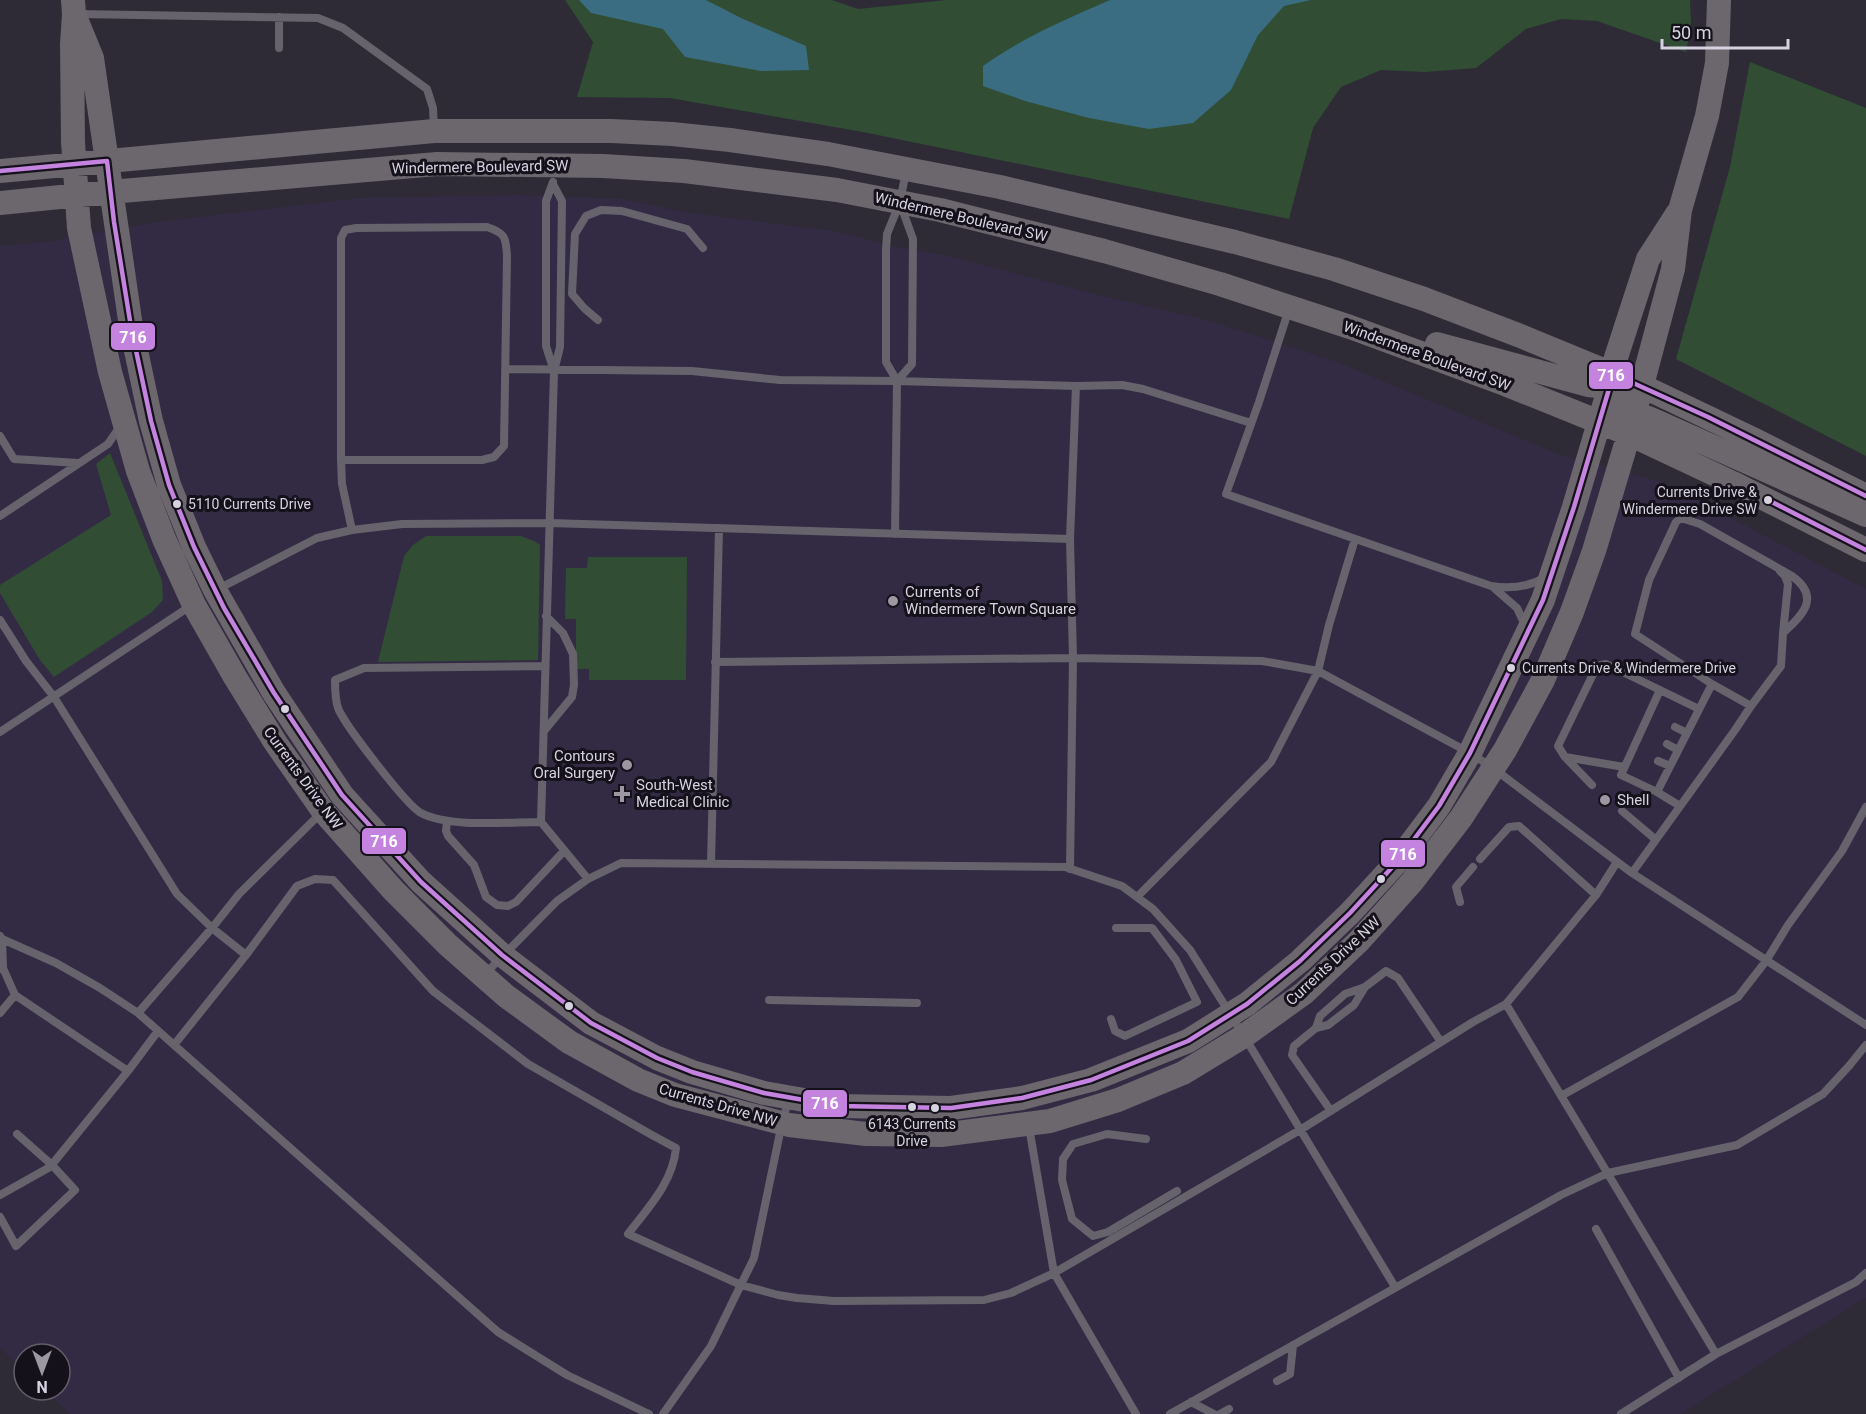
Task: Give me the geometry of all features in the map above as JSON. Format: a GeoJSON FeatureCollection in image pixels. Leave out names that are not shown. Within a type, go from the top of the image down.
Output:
{"type":"FeatureCollection","features":[{"type":"Feature","properties":{"kind":"street"},"geometry":{"type":"LineString","coordinates":[[1680,210],[1707,116],[1717,63],[1719,0]]}},
{"type":"Feature","properties":{"kind":"street","name":"Currents Drive NW"},"geometry":{"type":"LineString","coordinates":[[73,7],[74,164],[80,228],[110,372],[138,471],[164,539],[274,693],[333,803],[393,890],[448,945],[506,996],[569,1042],[638,1080],[675,1095],[782,1123],[866,1134],[941,1136],[1050,1121],[1118,1101],[1183,1072],[1244,1036],[1304,993],[1359,941],[1412,882],[1461,818],[1493,768],[1543,680],[1572,612],[1594,551],[1642,386],[1673,269],[1680,210]]}},
{"type":"Feature","properties":{"kind":"street","name":"Currents Drive NW"},"geometry":{"type":"LineString","coordinates":[[73,7],[92,58],[131,327],[151,421],[169,485],[194,547],[204,597]]}},
{"type":"Feature","properties":{"kind":"street"},"geometry":{"type":"LineString","coordinates":[[0,171],[434,131],[612,130],[672,134],[828,154],[1000,187],[1235,242],[1334,268],[1424,299],[1610,381]]}},
{"type":"Feature","properties":{"kind":"street","name":"Windermere Boulevard SW"},"geometry":{"type":"LineString","coordinates":[[0,203],[437,164],[553,174],[684,171],[837,190],[1005,226],[1220,284],[1387,340],[1505,384],[1599,423]]}},
{"type":"Feature","properties":{"kind":"street","name":"Currents Drive NW"},"geometry":{"type":"LineString","coordinates":[[333,803],[502,956],[591,1023],[657,1058],[692,1072],[764,1093],[838,1106],[951,1108],[1022,1098],[1091,1080],[1188,1041],[1247,1004],[1300,961],[1397,862],[1439,806],[1470,753],[1543,600],[1574,507],[1647,259],[1680,210]]}},
{"type":"Feature","properties":{"kind":"street"},"geometry":{"type":"LineString","coordinates":[[1387,340],[1418,338],[1577,382],[1610,381],[1642,386],[1866,496]]}},
{"type":"Feature","properties":{"kind":"street"},"geometry":{"type":"LineString","coordinates":[[1599,423],[1604,416],[1623,411],[1632,423],[1733,483],[1866,550]]}},
{"type":"Feature","properties":{"kind":"street"},"geometry":{"type":"LineString","coordinates":[[1632,423],[1866,515]]}},
{"type":"Feature","properties":{"kind":"lane"},"geometry":{"type":"LineString","coordinates":[[73,7],[318,18],[343,28],[427,89],[433,108],[434,131]]}},
{"type":"Feature","properties":{"kind":"lane"},"geometry":{"type":"LineString","coordinates":[[279,17],[279,48]]}},
{"type":"Feature","properties":{"kind":"lane"},"geometry":{"type":"LineString","coordinates":[[895,534],[897,381],[886,362],[886,250],[887,234],[900,202],[906,169]]}},
{"type":"Feature","properties":{"kind":"lane"},"geometry":{"type":"LineString","coordinates":[[553,174],[546,201],[546,346],[554,371]]}},
{"type":"Feature","properties":{"kind":"lane"},"geometry":{"type":"LineString","coordinates":[[553,174],[562,201],[560,347],[554,371],[541,822],[588,879]]}},
{"type":"Feature","properties":{"kind":"lane"},"geometry":{"type":"LineString","coordinates":[[897,381],[912,364],[913,239],[900,202]]}},
{"type":"Feature","properties":{"kind":"lane"},"geometry":{"type":"LineString","coordinates":[[598,320],[572,294],[575,234],[585,216],[601,210],[622,211],[687,229],[703,249]]}},
{"type":"Feature","properties":{"kind":"lane"},"geometry":{"type":"LineString","coordinates":[[340,460],[482,460],[494,457],[504,446],[507,256],[506,239],[499,231],[487,227],[356,228],[345,230],[340,238],[340,460],[351,530]]}},
{"type":"Feature","properties":{"kind":"lane"},"geometry":{"type":"LineString","coordinates":[[1290,307],[1226,494],[1491,586],[1526,586],[1552,574]]}},
{"type":"Feature","properties":{"kind":"lane"},"geometry":{"type":"LineString","coordinates":[[507,369],[709,372],[780,380],[1122,385],[1143,389],[1251,423]]}},
{"type":"Feature","properties":{"kind":"lane"},"geometry":{"type":"LineString","coordinates":[[1070,869],[1073,658],[1070,539],[1076,386]]}},
{"type":"Feature","properties":{"kind":"lane"},"geometry":{"type":"LineString","coordinates":[[0,516],[108,444],[124,420]]}},
{"type":"Feature","properties":{"kind":"lane"},"geometry":{"type":"LineString","coordinates":[[0,436],[14,459],[78,464]]}},
{"type":"Feature","properties":{"kind":"lane"},"geometry":{"type":"LineString","coordinates":[[1751,706],[1712,684],[1635,634],[1649,580],[1676,522],[1681,518],[1700,524],[1802,583],[1807,603],[1803,615],[1784,633]]}},
{"type":"Feature","properties":{"kind":"lane"},"geometry":{"type":"LineString","coordinates":[[0,732],[204,597],[318,538],[351,530],[402,524],[549,523],[1070,539]]}},
{"type":"Feature","properties":{"kind":"lane"},"geometry":{"type":"LineString","coordinates":[[711,864],[719,528]]}},
{"type":"Feature","properties":{"kind":"lane"},"geometry":{"type":"LineString","coordinates":[[1137,897],[1271,762],[1318,671],[1354,539]]}},
{"type":"Feature","properties":{"kind":"lane"},"geometry":{"type":"LineString","coordinates":[[1632,873],[1781,666],[1788,584],[1785,576],[1777,568]]}},
{"type":"Feature","properties":{"kind":"lane"},"geometry":{"type":"LineString","coordinates":[[1491,586],[1517,608],[1527,634]]}},
{"type":"Feature","properties":{"kind":"lane"},"geometry":{"type":"LineString","coordinates":[[543,731],[572,697],[574,685],[573,654],[563,633],[546,616]]}},
{"type":"Feature","properties":{"kind":"lane"},"geometry":{"type":"LineString","coordinates":[[0,620],[26,661],[54,697],[177,894],[212,928],[246,955]]}},
{"type":"Feature","properties":{"kind":"lane"},"geometry":{"type":"LineString","coordinates":[[715,662],[1073,658],[1262,661],[1318,671],[1470,753],[1632,873],[1866,1025]]}},
{"type":"Feature","properties":{"kind":"lane"},"geometry":{"type":"LineString","coordinates":[[1592,785],[1565,757],[1558,746],[1598,666],[1606,664],[1699,709]]}},
{"type":"Feature","properties":{"kind":"lane"},"geometry":{"type":"LineString","coordinates":[[541,822],[447,821],[420,813],[381,770],[338,709],[335,680],[364,668],[545,666]]}},
{"type":"Feature","properties":{"kind":"lane"},"geometry":{"type":"LineString","coordinates":[[1657,792],[1712,684]]}},
{"type":"Feature","properties":{"kind":"lane"},"geometry":{"type":"LineString","coordinates":[[1660,690],[1653,715],[1636,751],[1621,775],[1680,806]]}},
{"type":"Feature","properties":{"kind":"lane"},"geometry":{"type":"LineString","coordinates":[[1675,727],[1687,733]]}},
{"type":"Feature","properties":{"kind":"lane"},"geometry":{"type":"LineString","coordinates":[[1666,744],[1678,750]]}},
{"type":"Feature","properties":{"kind":"lane"},"geometry":{"type":"LineString","coordinates":[[1565,757],[1624,767]]}},
{"type":"Feature","properties":{"kind":"lane"},"geometry":{"type":"LineString","coordinates":[[1658,761],[1670,766]]}},
{"type":"Feature","properties":{"kind":"lane"},"geometry":{"type":"LineString","coordinates":[[138,1013],[239,894],[333,803]]}},
{"type":"Feature","properties":{"kind":"lane"},"geometry":{"type":"LineString","coordinates":[[1562,1096],[1738,997],[1766,961],[1788,925],[1842,851],[1866,807]]}},
{"type":"Feature","properties":{"kind":"lane"},"geometry":{"type":"LineString","coordinates":[[1622,811],[1655,839]]}},
{"type":"Feature","properties":{"kind":"lane"},"geometry":{"type":"LineString","coordinates":[[447,821],[448,836],[474,865],[486,897],[497,905],[508,906],[516,902],[564,850]]}},
{"type":"Feature","properties":{"kind":"lane"},"geometry":{"type":"LineString","coordinates":[[1480,859],[1509,826],[1519,826],[1596,895]]}},
{"type":"Feature","properties":{"kind":"lane"},"geometry":{"type":"LineString","coordinates":[[174,1045],[246,955],[297,886],[315,879],[333,880],[433,991],[528,1064],[676,1148],[675,1159],[661,1191],[628,1234],[741,1285],[778,1295],[816,1300],[984,1300],[1011,1293],[1054,1273],[1300,1130],[1506,1004],[1596,895],[1617,862]]}},
{"type":"Feature","properties":{"kind":"lane"},"geometry":{"type":"LineString","coordinates":[[483,976],[557,901],[588,879],[621,863],[1065,867],[1122,886],[1153,909],[1190,950],[1395,1287]]}},
{"type":"Feature","properties":{"kind":"lane"},"geometry":{"type":"LineString","coordinates":[[1460,902],[1456,887],[1473,867]]}},
{"type":"Feature","properties":{"kind":"lane"},"geometry":{"type":"LineString","coordinates":[[1112,1019],[1115,1031],[1125,1036],[1197,1002],[1176,960],[1152,928],[1116,928]]}},
{"type":"Feature","properties":{"kind":"lane"},"geometry":{"type":"LineString","coordinates":[[128,1071],[15,995],[1,969],[1,938],[56,963],[138,1013],[498,1332],[567,1375],[649,1414]]}},
{"type":"Feature","properties":{"kind":"lane"},"geometry":{"type":"LineString","coordinates":[[1316,1028],[1320,1016],[1345,994],[1365,987],[1386,971],[1398,978],[1441,1042]]}},
{"type":"Feature","properties":{"kind":"lane"},"geometry":{"type":"LineString","coordinates":[[1331,1111],[1292,1055],[1294,1046],[1316,1028],[1328,1025],[1354,1005],[1365,987]]}},
{"type":"Feature","properties":{"kind":"lane"},"geometry":{"type":"LineString","coordinates":[[0,1013],[15,995]]}},
{"type":"Feature","properties":{"kind":"lane"},"geometry":{"type":"LineString","coordinates":[[770,1000],[917,1003]]}},
{"type":"Feature","properties":{"kind":"lane"},"geometry":{"type":"LineString","coordinates":[[1506,1004],[1716,1354]]}},
{"type":"Feature","properties":{"kind":"lane"},"geometry":{"type":"LineString","coordinates":[[0,1195],[21,1185],[52,1165],[158,1030]]}},
{"type":"Feature","properties":{"kind":"lane"},"geometry":{"type":"LineString","coordinates":[[1170,1414],[1561,1195],[1608,1173],[1737,1145],[1823,1094],[1866,1045]]}},
{"type":"Feature","properties":{"kind":"lane"},"geometry":{"type":"LineString","coordinates":[[663,1414],[711,1346],[754,1258],[782,1123],[790,1098]]}},
{"type":"Feature","properties":{"kind":"lane"},"geometry":{"type":"LineString","coordinates":[[1029,1124],[1054,1273],[1136,1414]]}},
{"type":"Feature","properties":{"kind":"lane"},"geometry":{"type":"LineString","coordinates":[[0,1217],[16,1245],[75,1190],[52,1165],[17,1134]]}},
{"type":"Feature","properties":{"kind":"lane"},"geometry":{"type":"LineString","coordinates":[[1146,1139],[1107,1134],[1073,1144],[1063,1159],[1062,1180],[1072,1219],[1093,1236],[1108,1232],[1177,1191]]}},
{"type":"Feature","properties":{"kind":"lane"},"geometry":{"type":"LineString","coordinates":[[1596,1229],[1679,1378]]}},
{"type":"Feature","properties":{"kind":"lane"},"geometry":{"type":"LineString","coordinates":[[1621,1414],[1716,1354],[1856,1282],[1866,1273]]}},
{"type":"Feature","properties":{"kind":"lane"},"geometry":{"type":"LineString","coordinates":[[1277,1382],[1290,1374],[1293,1345]]}},
{"type":"Feature","properties":{"kind":"lane"},"geometry":{"type":"LineString","coordinates":[[1191,1402],[1214,1414]]}},
{"type":"Feature","properties":{"kind":"lane"},"geometry":{"type":"LineString","coordinates":[[1220,1414],[1229,1409]]}},
{"type":"Feature","properties":{"kind":"shaded area"},"geometry":{"type":"Polygon","coordinates":[[[518,195],[623,199],[684,212],[833,231],[897,247],[948,256],[1210,321],[1337,362],[1558,454],[1662,482],[1866,589],[1866,1297],[1681,1414],[70,1414],[58,1402],[72,1402],[72,1342],[12,1342],[12,1360],[0,1348],[0,246],[54,241],[150,223],[359,198],[518,195]]]}},
{"type":"Feature","properties":{"kind":"green space"},"geometry":{"type":"Polygon","coordinates":[[[565,0],[832,0],[858,9],[947,0],[1690,0],[1691,24],[1686,52],[1597,21],[1561,19],[1526,29],[1476,68],[1425,72],[1381,70],[1341,87],[1313,128],[1289,219],[863,132],[670,98],[577,97],[593,42],[565,0]]]}},
{"type":"Feature","properties":{"kind":"green space"},"geometry":{"type":"Polygon","coordinates":[[[1750,62],[1866,108],[1866,456],[1676,359],[1730,167],[1750,62]]]}},
{"type":"Feature","properties":{"kind":"green space"},"geometry":{"type":"Polygon","coordinates":[[[110,453],[162,581],[163,600],[152,612],[54,677],[40,660],[0,593],[0,585],[111,515],[96,464],[110,453]]]}},
{"type":"Feature","properties":{"kind":"green space"},"geometry":{"type":"Polygon","coordinates":[[[426,536],[521,536],[540,545],[538,660],[378,662],[404,556],[413,545],[426,536]]]}},
{"type":"Feature","properties":{"kind":"green space"},"geometry":{"type":"Polygon","coordinates":[[[588,557],[687,557],[686,680],[589,680],[589,669],[576,669],[576,619],[565,619],[566,568],[587,568],[588,557]]]}},
{"type":"Feature","properties":{"kind":"water"},"geometry":{"type":"Polygon","coordinates":[[[579,0],[706,0],[806,46],[809,70],[761,71],[685,57],[663,29],[591,13],[579,0]]]}},
{"type":"Feature","properties":{"kind":"water"},"geometry":{"type":"Polygon","coordinates":[[[1110,0],[1311,0],[1284,6],[1258,35],[1231,90],[1193,123],[1149,129],[1089,118],[1025,101],[983,86],[983,66],[1045,30],[1110,0]]]}},
{"type":"Feature","properties":{"kind":"transit line","name":"716"},"geometry":{"type":"LineString","coordinates":[[0,171],[107,161],[114,222],[131,327],[151,421],[169,485],[194,547],[224,608],[274,693],[342,795],[421,882],[502,955],[591,1023],[657,1058],[692,1072],[764,1093],[838,1106],[951,1108],[1022,1098],[1091,1080],[1188,1041],[1247,1004],[1300,961],[1350,913],[1397,862],[1439,806],[1470,753],[1543,600],[1574,507],[1609,389],[1611,373],[1708,417],[1866,496]]}},
{"type":"Feature","properties":{"kind":"transit line","name":"716"},"geometry":{"type":"LineString","coordinates":[[1768,500],[1866,550]]}},
{"type":"Feature","properties":{"kind":"place","name":"Currents Drive & Windermere Drive SW"},"geometry":{"type":"Point","coordinates":[1768,500]}},
{"type":"Feature","properties":{"kind":"place","name":"5110 Currents Drive"},"geometry":{"type":"Point","coordinates":[177,504]}},
{"type":"Feature","properties":{"kind":"place","name":"Currents of Windermere Town Square"},"geometry":{"type":"Point","coordinates":[893,601]}},
{"type":"Feature","properties":{"kind":"place","name":"Currents Drive & Windermere Drive"},"geometry":{"type":"Point","coordinates":[1511,668]}},
{"type":"Feature","properties":{"kind":"place","name":"Contours Oral Surgery"},"geometry":{"type":"Point","coordinates":[627,765]}},
{"type":"Feature","properties":{"kind":"place","name":"South-West Medical Clinic"},"geometry":{"type":"Point","coordinates":[622,794]}},
{"type":"Feature","properties":{"kind":"place","name":"Shell"},"geometry":{"type":"Point","coordinates":[1605,800]}},
{"type":"Feature","properties":{"kind":"place","name":"6143 Currents Drive"},"geometry":{"type":"Point","coordinates":[912,1107]}}]}
